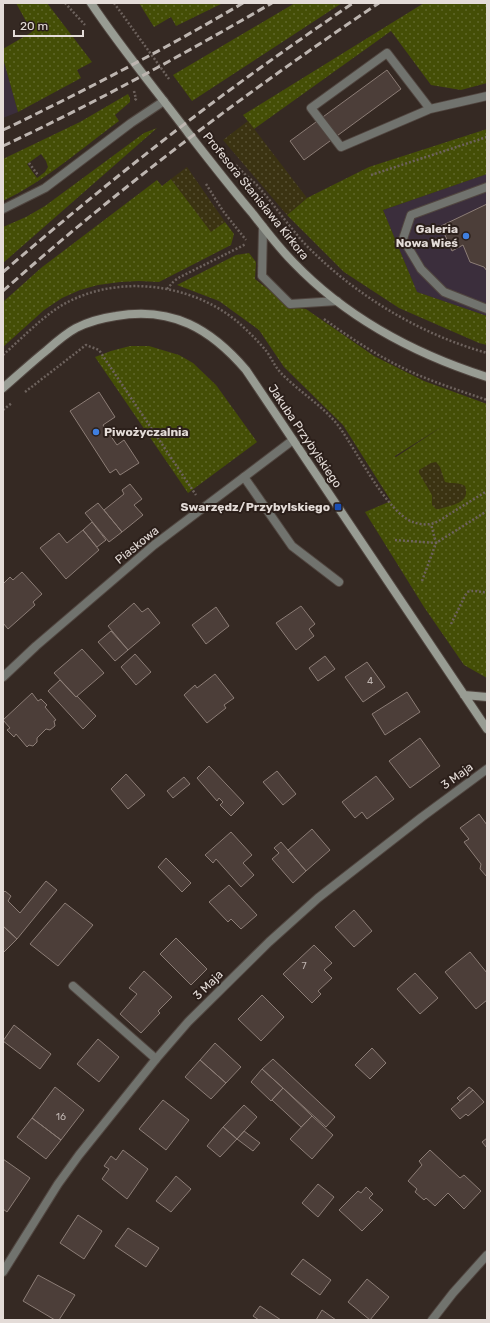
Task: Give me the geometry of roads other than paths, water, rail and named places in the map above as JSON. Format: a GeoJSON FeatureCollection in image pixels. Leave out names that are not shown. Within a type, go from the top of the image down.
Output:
{"type":"FeatureCollection","features":[{"type":"Feature","properties":{"kind":"street","name":"Profesora Stanisława Kirkora"},"geometry":{"type":"LineString","coordinates":[[91,3],[263,227],[293,262],[337,301],[378,329],[446,363],[487,377]]}},
{"type":"Feature","properties":{"kind":"street"},"geometry":{"type":"LineString","coordinates":[[430,109],[387,53],[310,108],[340,147],[430,109],[487,96]]}},
{"type":"Feature","properties":{"kind":"street"},"geometry":{"type":"LineString","coordinates":[[3,208],[45,188],[132,122],[164,100]]}},
{"type":"Feature","properties":{"kind":"street"},"geometry":{"type":"LineString","coordinates":[[487,187],[411,215],[403,239],[421,269],[444,292],[487,308]]}},
{"type":"Feature","properties":{"kind":"street"},"geometry":{"type":"LineString","coordinates":[[263,227],[262,276],[290,304],[337,301]]}},
{"type":"Feature","properties":{"kind":"street","name":"Jakuba Przybylskiego"},"geometry":{"type":"LineString","coordinates":[[3,388],[61,338],[90,322],[137,313],[150,314],[161,315],[184,322],[204,331],[231,352],[246,370],[487,729]]}},
{"type":"Feature","properties":{"kind":"street","name":"Piaskowa"},"geometry":{"type":"LineString","coordinates":[[3,677],[47,636],[154,545],[293,440]]}},
{"type":"Feature","properties":{"kind":"street"},"geometry":{"type":"LineString","coordinates":[[244,477],[292,546],[339,582]]}},
{"type":"Feature","properties":{"kind":"street"},"geometry":{"type":"LineString","coordinates":[[464,694],[487,697]]}},
{"type":"Feature","properties":{"kind":"street","name":"3 Maja"},"geometry":{"type":"LineString","coordinates":[[3,1272],[58,1184],[156,1058],[188,1022],[231,979],[318,898],[422,817],[487,769]]}},
{"type":"Feature","properties":{"kind":"street"},"geometry":{"type":"LineString","coordinates":[[73,986],[156,1058]]}},
{"type":"Feature","properties":{"kind":"street"},"geometry":{"type":"LineString","coordinates":[[432,1320],[453,1293],[487,1255]]}},
{"type":"Feature","properties":{"kind":"railway"},"geometry":{"type":"LineString","coordinates":[[3,130],[124,69],[243,3]]}},
{"type":"Feature","properties":{"kind":"railway"},"geometry":{"type":"LineString","coordinates":[[3,146],[139,78],[272,3]]}},
{"type":"Feature","properties":{"kind":"railway"},"geometry":{"type":"LineString","coordinates":[[3,272],[52,230],[221,96],[353,3]]}},
{"type":"Feature","properties":{"kind":"railway"},"geometry":{"type":"LineString","coordinates":[[3,291],[139,177],[282,70],[379,3]]}},
{"type":"Feature","properties":{"kind":"place","name":"Galeria Nowa Wieś"},"geometry":{"type":"Point","coordinates":[466,236]}},
{"type":"Feature","properties":{"kind":"place","name":"Piwożyczalnia"},"geometry":{"type":"Point","coordinates":[96,432]}},
{"type":"Feature","properties":{"kind":"place","name":"Swarzędz/Przybylskiego"},"geometry":{"type":"Point","coordinates":[338,507]}}]}
